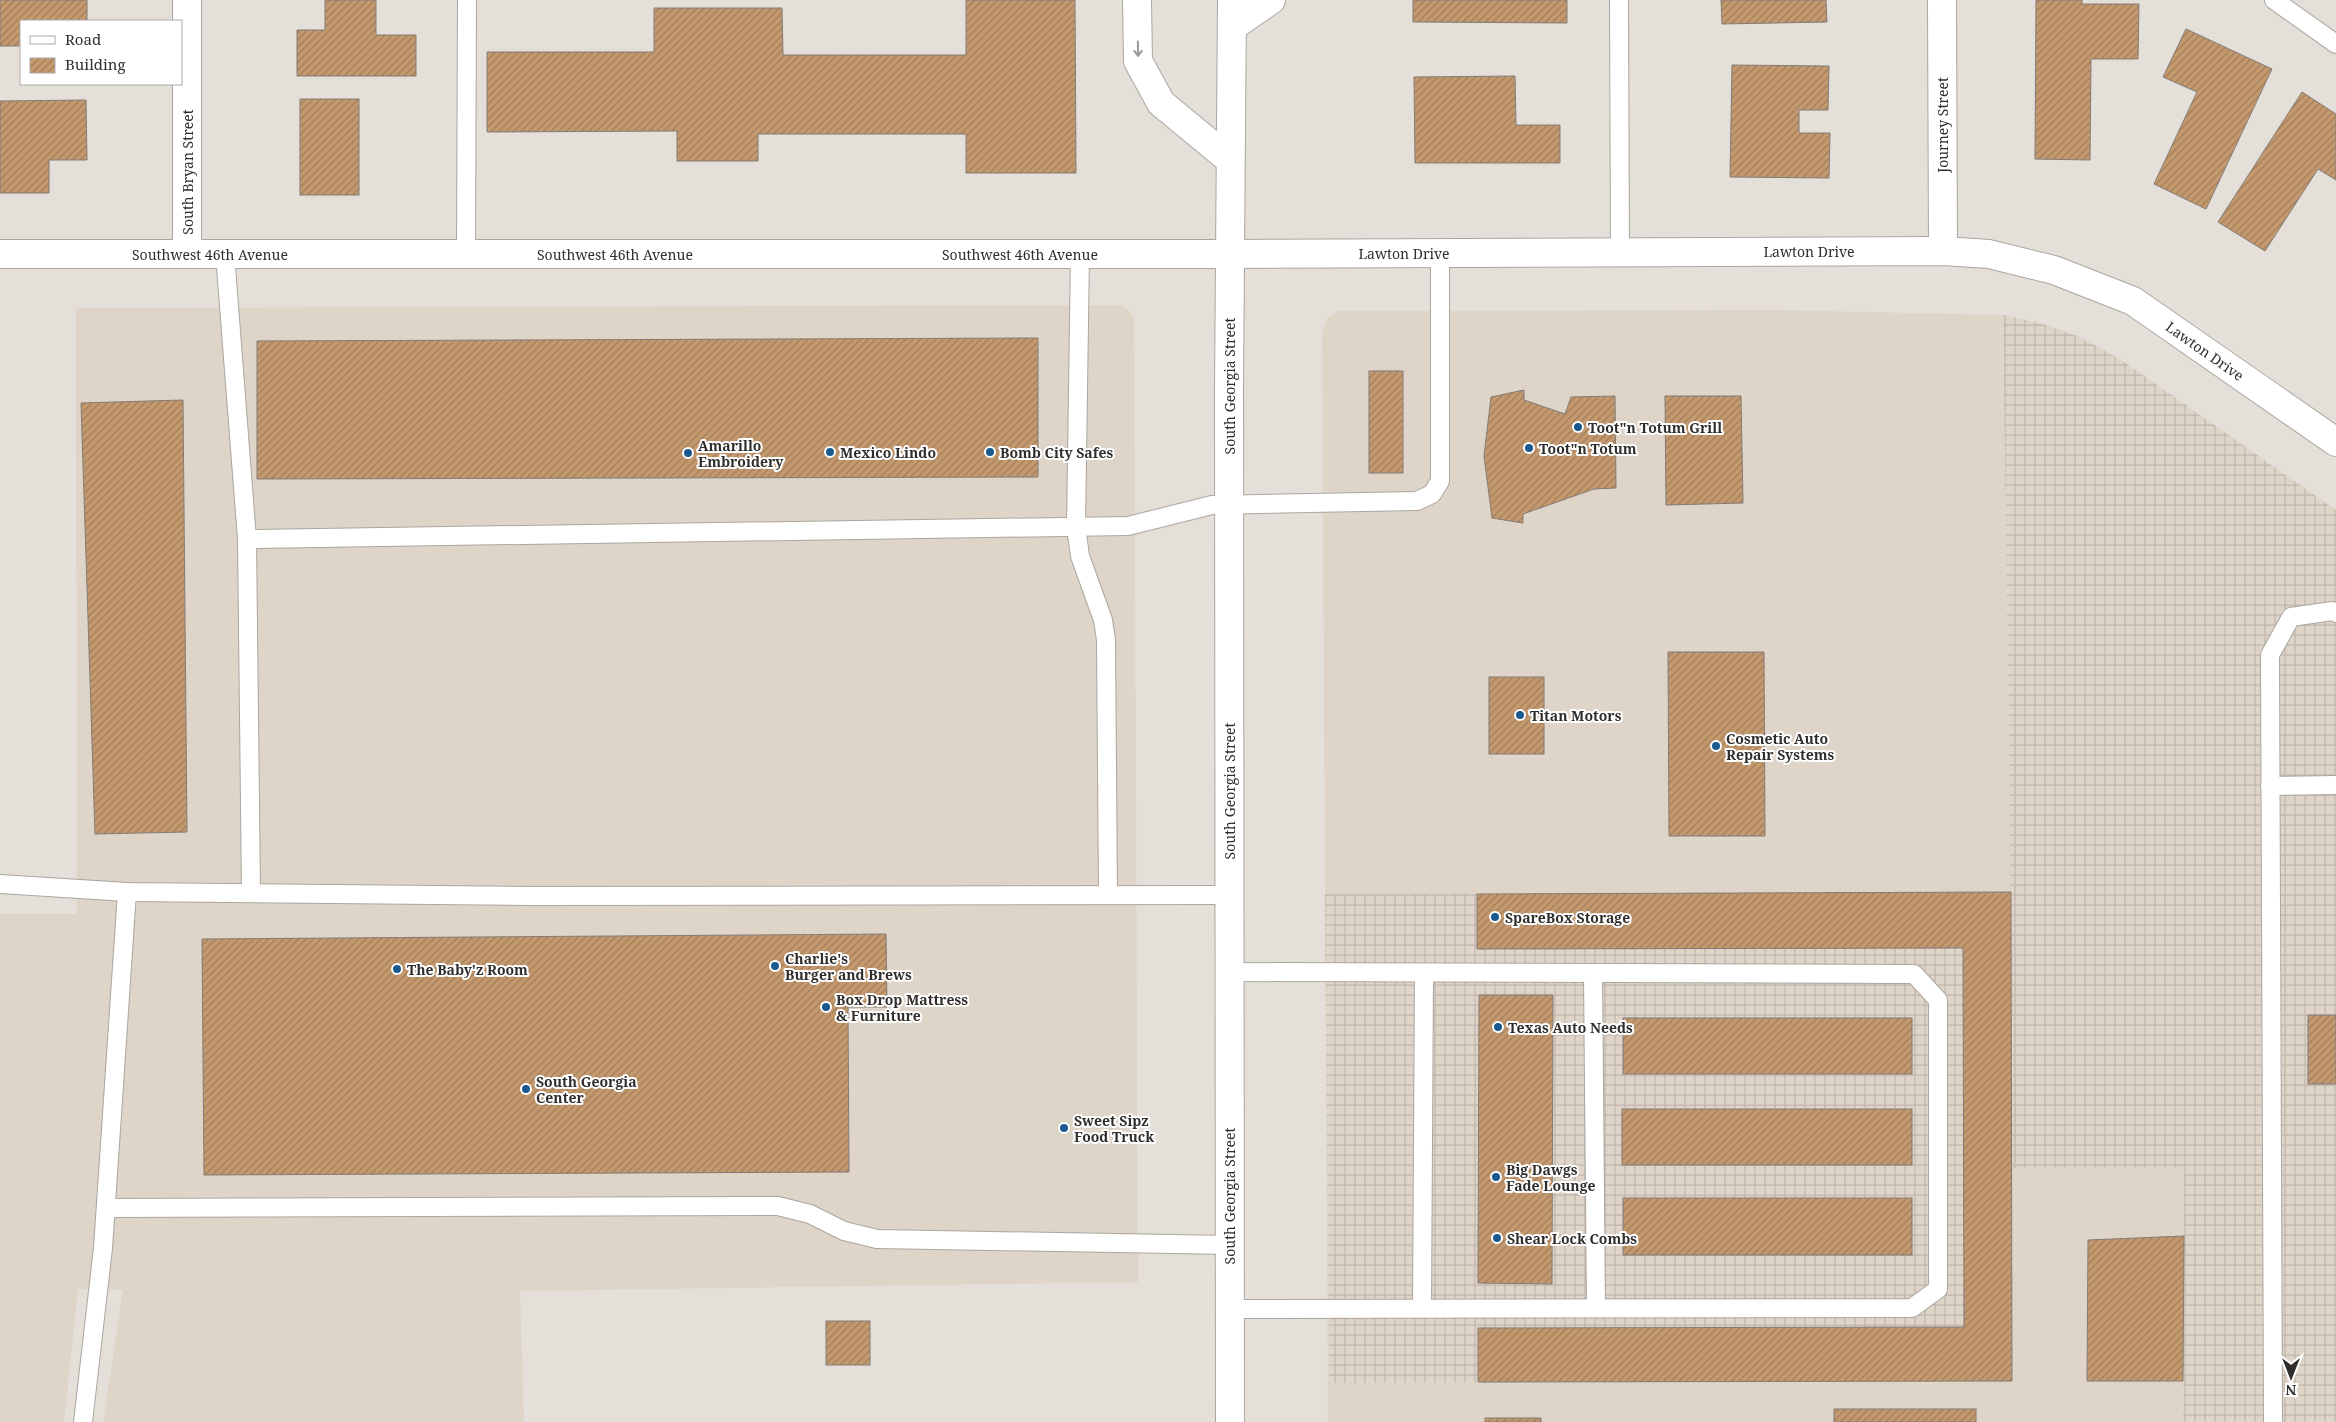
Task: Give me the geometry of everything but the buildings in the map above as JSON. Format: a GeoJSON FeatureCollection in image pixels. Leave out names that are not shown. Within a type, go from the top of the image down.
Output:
{"type":"FeatureCollection","features":[{"type":"Feature","properties":{"kind":"street","name":"South Bryan Street"},"geometry":{"type":"LineString","coordinates":[[187,0],[187,254]]}},
{"type":"Feature","properties":{"kind":"street"},"geometry":{"type":"LineString","coordinates":[[1138,0],[1138,61],[1161,103],[1230,160]]}},
{"type":"Feature","properties":{"kind":"street","name":"South Georgia Street"},"geometry":{"type":"LineString","coordinates":[[1230,1422],[1229,503],[1232,0]]}},
{"type":"Feature","properties":{"kind":"street"},"geometry":{"type":"LineString","coordinates":[[1232,27],[1271,0]]}},
{"type":"Feature","properties":{"kind":"street","name":"Journey Street"},"geometry":{"type":"LineString","coordinates":[[1942,0],[1943,250]]}},
{"type":"Feature","properties":{"kind":"street","name":"Lawton Drive"},"geometry":{"type":"LineString","coordinates":[[1230,254],[1943,250],[1989,254],[2054,270],[2133,301],[2336,442]]}},
{"type":"Feature","properties":{"kind":"street","name":"Southwest 46th Avenue"},"geometry":{"type":"LineString","coordinates":[[0,254],[1230,254]]}},
{"type":"Feature","properties":{"kind":"lane"},"geometry":{"type":"LineString","coordinates":[[466,254],[467,0]]}},
{"type":"Feature","properties":{"kind":"lane"},"geometry":{"type":"LineString","coordinates":[[1619,0],[1620,252]]}},
{"type":"Feature","properties":{"kind":"lane"},"geometry":{"type":"LineString","coordinates":[[2274,0],[2336,44]]}},
{"type":"Feature","properties":{"kind":"lane"},"geometry":{"type":"LineString","coordinates":[[247,539],[1128,526],[1192,509],[1229,503],[1417,501],[1432,494],[1440,481],[1440,253]]}},
{"type":"Feature","properties":{"kind":"lane"},"geometry":{"type":"LineString","coordinates":[[225,254],[247,539],[251,892]]}},
{"type":"Feature","properties":{"kind":"lane"},"geometry":{"type":"LineString","coordinates":[[1080,254],[1076,527],[1080,556],[1103,620],[1106,640],[1108,895]]}},
{"type":"Feature","properties":{"kind":"lane"},"geometry":{"type":"LineString","coordinates":[[2273,1422],[2270,655],[2292,617],[2332,611],[2336,613]]}},
{"type":"Feature","properties":{"kind":"lane"},"geometry":{"type":"LineString","coordinates":[[2270,786],[2336,785]]}},
{"type":"Feature","properties":{"kind":"lane"},"geometry":{"type":"LineString","coordinates":[[0,884],[127,892],[529,896],[1229,895]]}},
{"type":"Feature","properties":{"kind":"lane"},"geometry":{"type":"LineString","coordinates":[[83,1422],[106,1208],[127,892]]}},
{"type":"Feature","properties":{"kind":"lane"},"geometry":{"type":"LineString","coordinates":[[1229,972],[1914,974],[1938,1000],[1938,1290],[1912,1308],[1230,1309]]}},
{"type":"Feature","properties":{"kind":"lane"},"geometry":{"type":"LineString","coordinates":[[1422,1308],[1424,973]]}},
{"type":"Feature","properties":{"kind":"lane"},"geometry":{"type":"LineString","coordinates":[[1593,974],[1596,1308]]}},
{"type":"Feature","properties":{"kind":"lane"},"geometry":{"type":"LineString","coordinates":[[106,1208],[778,1206],[810,1214],[844,1231],[877,1239],[1229,1245]]}},
{"type":"Feature","properties":{"kind":"shaded area","name":"South Georgia Center"},"geometry":{"type":"Polygon","coordinates":[[[1123,305],[1134,317],[1138,1282],[520,1291],[524,1422],[103,1422],[123,1290],[78,1289],[64,1422],[0,1422],[0,914],[77,914],[76,308],[1123,305]]]}},
{"type":"Feature","properties":{"kind":"shaded area"},"geometry":{"type":"Polygon","coordinates":[[[1777,310],[2003,315],[2011,892],[1569,1382],[2012,1381],[2012,1168],[2184,1168],[2183,1422],[1328,1422],[1322,332],[1328,317],[1339,311],[1777,310]]]}},
{"type":"Feature","properties":{"kind":"shaded area"},"geometry":{"type":"Polygon","coordinates":[[[2003,315],[2040,323],[2080,337],[2123,361],[2336,510],[2336,1422],[2183,1422],[2184,1168],[2012,1168],[2012,1381],[1329,1383],[1325,894],[2011,892],[2003,315]]]}},
{"type":"Feature","properties":{"kind":"place","name":"Toot\"n Totum Grill"},"geometry":{"type":"Point","coordinates":[1578,427]}},
{"type":"Feature","properties":{"kind":"place","name":"Toot\"n Totum"},"geometry":{"type":"Point","coordinates":[1529,448]}},
{"type":"Feature","properties":{"kind":"place","name":"Mexico Lindo"},"geometry":{"type":"Point","coordinates":[830,452]}},
{"type":"Feature","properties":{"kind":"place","name":"Bomb City Safes"},"geometry":{"type":"Point","coordinates":[990,452]}},
{"type":"Feature","properties":{"kind":"place","name":"Amarillo Embroidery"},"geometry":{"type":"Point","coordinates":[688,453]}},
{"type":"Feature","properties":{"kind":"place","name":"Titan Motors"},"geometry":{"type":"Point","coordinates":[1520,715]}},
{"type":"Feature","properties":{"kind":"place","name":"Cosmetic Auto Repair Systems"},"geometry":{"type":"Point","coordinates":[1716,746]}},
{"type":"Feature","properties":{"kind":"place","name":"SpareBox Storage"},"geometry":{"type":"Point","coordinates":[1495,917]}},
{"type":"Feature","properties":{"kind":"place","name":"Charlie's Burger and Brews"},"geometry":{"type":"Point","coordinates":[775,966]}},
{"type":"Feature","properties":{"kind":"place","name":"The Baby'z Room"},"geometry":{"type":"Point","coordinates":[397,969]}},
{"type":"Feature","properties":{"kind":"place","name":"Box Drop Mattress & Furniture"},"geometry":{"type":"Point","coordinates":[826,1007]}},
{"type":"Feature","properties":{"kind":"place","name":"Texas Auto Needs"},"geometry":{"type":"Point","coordinates":[1498,1027]}},
{"type":"Feature","properties":{"kind":"place","name":"South Georgia Center"},"geometry":{"type":"Point","coordinates":[526,1089]}},
{"type":"Feature","properties":{"kind":"place","name":"Sweet Sipz Food Truck"},"geometry":{"type":"Point","coordinates":[1064,1128]}},
{"type":"Feature","properties":{"kind":"place","name":"Big Dawgs Fade Lounge"},"geometry":{"type":"Point","coordinates":[1496,1177]}},
{"type":"Feature","properties":{"kind":"place","name":"Shear Lock Combs"},"geometry":{"type":"Point","coordinates":[1497,1238]}}]}
